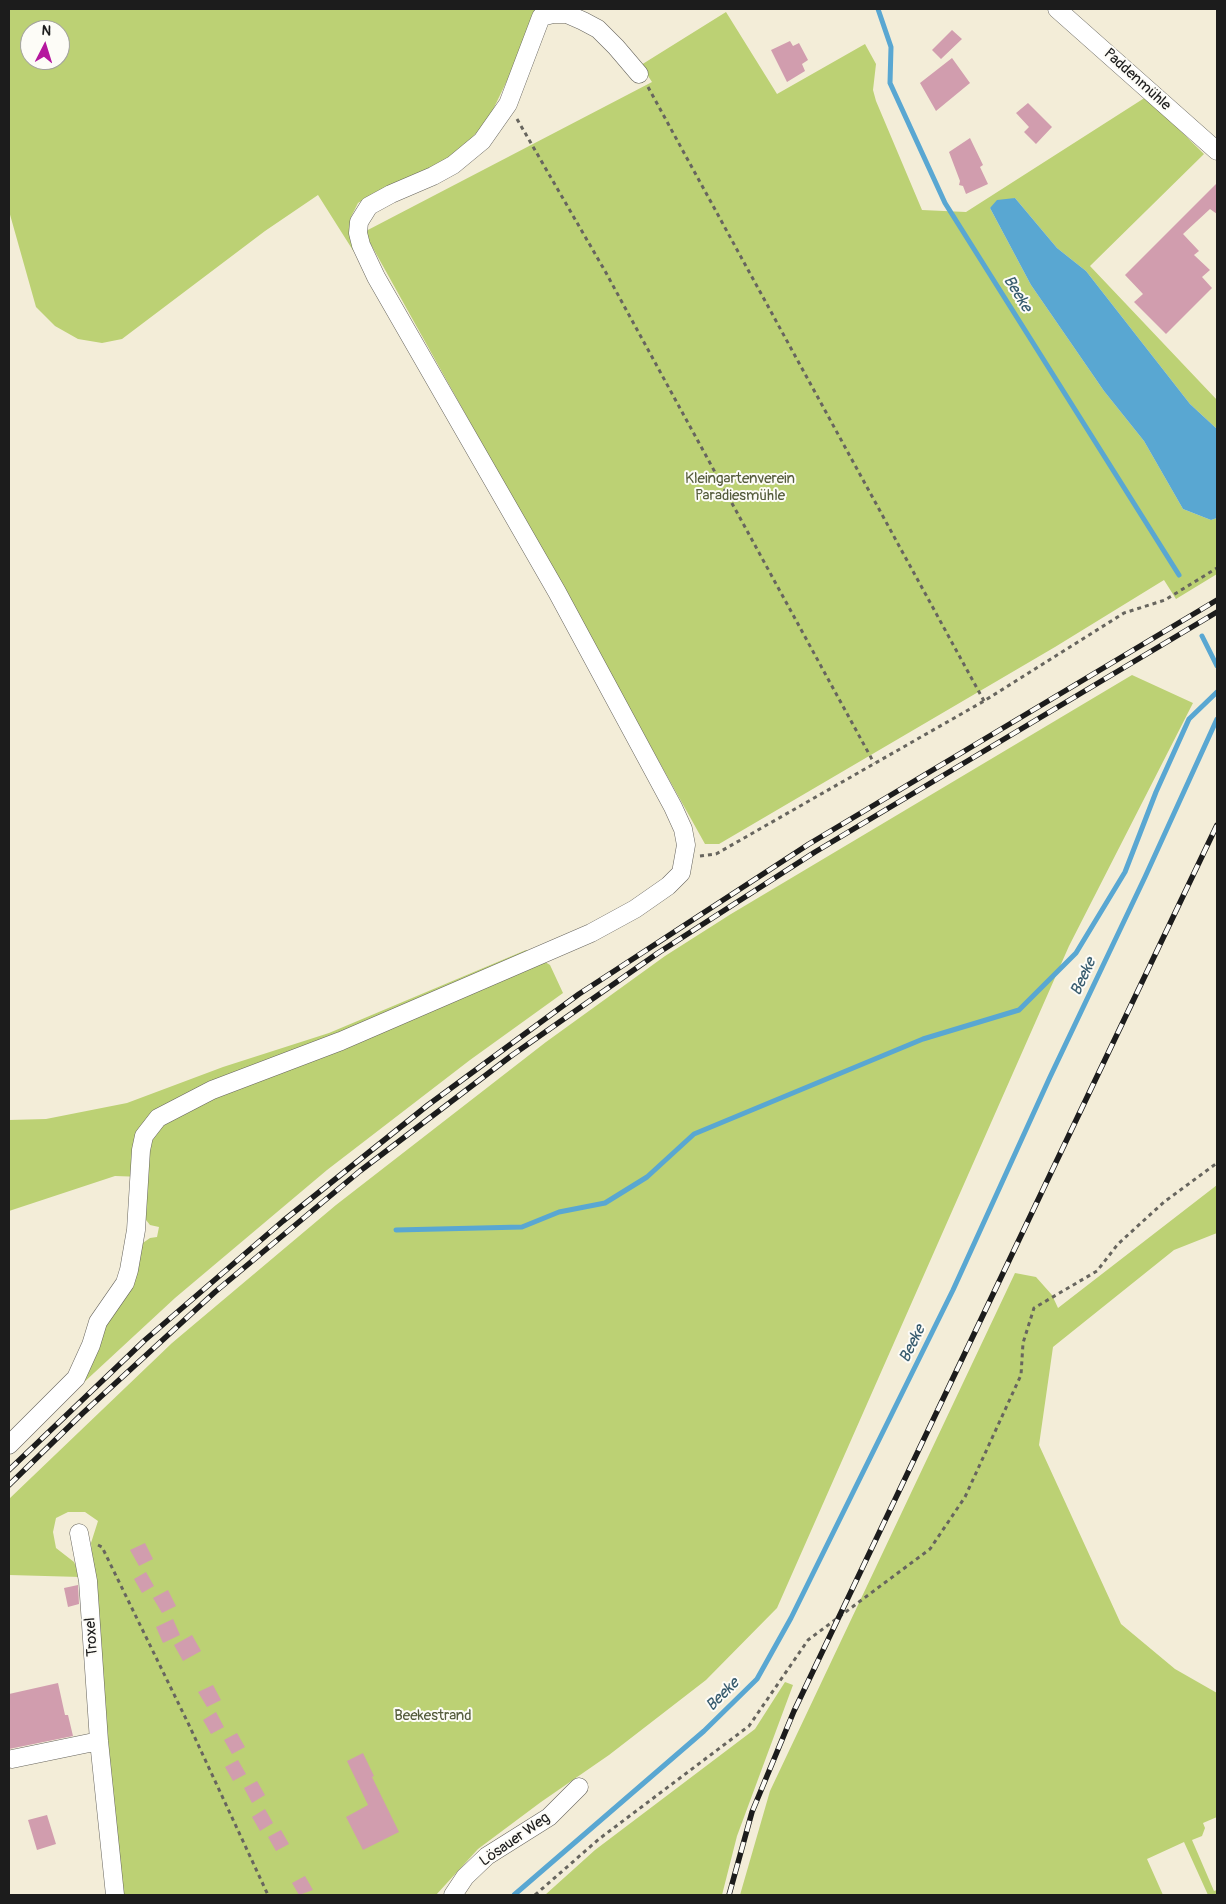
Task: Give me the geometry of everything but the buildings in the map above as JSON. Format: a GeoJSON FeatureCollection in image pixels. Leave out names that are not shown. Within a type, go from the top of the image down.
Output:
{"type":"FeatureCollection","features":[{"type":"Feature","properties":{"kind":"street","name":"Paddenmühle"},"geometry":{"type":"LineString","coordinates":[[1057,9],[1217,151]]}},
{"type":"Feature","properties":{"kind":"street"},"geometry":{"type":"LineString","coordinates":[[9,1446],[76,1378],[91,1345],[98,1322],[117,1296],[129,1270],[136,1230],[141,1150],[144,1136],[158,1118],[212,1090],[341,1041],[591,933],[635,909],[668,886],[681,873],[685,859],[683,829],[673,807],[557,592],[376,277],[361,245],[359,222],[369,206],[453,165],[482,141],[508,104],[541,17],[553,14],[567,14],[598,29],[638,74]]}},
{"type":"Feature","properties":{"kind":"street","name":"Troxel"},"geometry":{"type":"LineString","coordinates":[[78,1533],[88,1581],[99,1741],[114,1895]]}},
{"type":"Feature","properties":{"kind":"street"},"geometry":{"type":"LineString","coordinates":[[12,1759],[99,1741]]}},
{"type":"Feature","properties":{"kind":"street","name":"Lösauer Weg"},"geometry":{"type":"LineString","coordinates":[[453,1895],[465,1877],[487,1856],[549,1817],[579,1787]]}},
{"type":"Feature","properties":{"kind":"path"},"geometry":{"type":"LineString","coordinates":[[638,74],[648,86],[984,701]]}},
{"type":"Feature","properties":{"kind":"path"},"geometry":{"type":"LineString","coordinates":[[508,104],[550,173],[605,271],[874,763]]}},
{"type":"Feature","properties":{"kind":"path"},"geometry":{"type":"LineString","coordinates":[[685,859],[716,854],[984,701],[1124,613],[1164,600],[1217,568]]}},
{"type":"Feature","properties":{"kind":"path"},"geometry":{"type":"LineString","coordinates":[[535,1895],[599,1839],[749,1726],[808,1640],[930,1548],[964,1497],[1021,1375],[1023,1343],[1034,1308],[1097,1271],[1118,1244],[1164,1202],[1217,1163]]}},
{"type":"Feature","properties":{"kind":"path"},"geometry":{"type":"LineString","coordinates":[[78,1533],[102,1547],[189,1725],[268,1895]]}},
{"type":"Feature","properties":{"kind":"green space"},"geometry":{"type":"Polygon","coordinates":[[[9,9],[535,9],[516,62],[488,120],[468,142],[449,158],[430,170],[374,193],[358,203],[350,219],[350,236],[354,252],[318,195],[265,231],[122,339],[102,343],[78,339],[55,326],[36,307],[9,211],[9,9]]]}},
{"type":"Feature","properties":{"kind":"green space","name":"Kleingartenverein Paradiesmühle"},"geometry":{"type":"Polygon","coordinates":[[[726,12],[777,94],[865,44],[876,64],[873,90],[876,101],[922,210],[966,212],[1146,97],[1204,154],[1090,266],[1217,400],[1217,429],[1190,404],[1086,271],[1057,248],[1015,198],[990,208],[1031,285],[1104,391],[1144,441],[1183,509],[1211,520],[1217,518],[1217,574],[1176,599],[1164,580],[1055,647],[719,844],[705,844],[364,232],[652,82],[641,65],[726,12]]]}},
{"type":"Feature","properties":{"kind":"green space","name":"Beekestrand"},"geometry":{"type":"Polygon","coordinates":[[[1132,675],[1193,703],[1069,946],[777,1608],[706,1680],[609,1755],[478,1849],[436,1895],[120,1895],[91,1543],[98,1521],[85,1512],[68,1512],[56,1518],[53,1532],[56,1548],[74,1562],[81,1577],[9,1575],[9,1499],[172,1343],[336,1205],[546,1042],[665,956],[731,914],[1132,675]]]}},
{"type":"Feature","properties":{"kind":"green space"},"geometry":{"type":"Polygon","coordinates":[[[526,950],[550,965],[563,993],[470,1060],[327,1170],[175,1298],[81,1385],[102,1327],[140,1245],[150,1238],[157,1237],[159,1227],[150,1225],[146,1220],[144,1211],[144,1177],[115,1176],[9,1211],[9,1120],[46,1119],[127,1103],[223,1067],[329,1033],[526,950]]]}},
{"type":"Feature","properties":{"kind":"green space"},"geometry":{"type":"Polygon","coordinates":[[[1217,1185],[1217,1233],[1174,1250],[1053,1347],[1039,1445],[1121,1624],[1175,1669],[1217,1693],[1217,1817],[1203,1823],[1205,1828],[1202,1836],[1192,1840],[1214,1891],[1217,1890],[1217,1895],[1208,1895],[1184,1842],[1147,1859],[1163,1895],[740,1895],[770,1791],[1015,1273],[1036,1277],[1052,1295],[1058,1308],[1217,1185]]]}},
{"type":"Feature","properties":{"kind":"green space"},"geometry":{"type":"Polygon","coordinates":[[[785,1682],[793,1685],[737,1836],[722,1895],[545,1895],[595,1850],[755,1729],[785,1682]]]}},
{"type":"Feature","properties":{"kind":"water"},"geometry":{"type":"Polygon","coordinates":[[[1015,198],[1057,248],[1086,271],[1190,404],[1217,429],[1217,518],[1211,520],[1183,509],[1144,441],[1104,391],[1031,285],[990,208],[997,200],[1015,198]]]}},
{"type":"Feature","properties":{"kind":"waterway","name":"Beeke"},"geometry":{"type":"LineString","coordinates":[[878,9],[891,47],[890,83],[945,203],[1179,575]]}},
{"type":"Feature","properties":{"kind":"waterway","name":"Beeke"},"geometry":{"type":"LineString","coordinates":[[1202,636],[1217,666]]}},
{"type":"Feature","properties":{"kind":"waterway"},"geometry":{"type":"LineString","coordinates":[[396,1230],[522,1227],[559,1212],[605,1203],[647,1177],[694,1134],[923,1039],[1019,1010],[1076,953],[1125,872],[1156,792],[1189,719],[1217,692]]}},
{"type":"Feature","properties":{"kind":"waterway","name":"Beeke"},"geometry":{"type":"LineString","coordinates":[[514,1895],[704,1731],[757,1679],[791,1618],[953,1290],[1217,719]]}},
{"type":"Feature","properties":{"kind":"railway"},"geometry":{"type":"LineString","coordinates":[[9,1470],[145,1340],[283,1221],[428,1105],[579,994],[809,844],[1217,600]]}},
{"type":"Feature","properties":{"kind":"railway"},"geometry":{"type":"LineString","coordinates":[[9,1485],[83,1413],[215,1292],[360,1171],[511,1056],[658,953],[815,852],[1217,612]]}},
{"type":"Feature","properties":{"kind":"railway"},"geometry":{"type":"LineString","coordinates":[[729,1895],[752,1812],[794,1711],[1217,825]]}}]}
